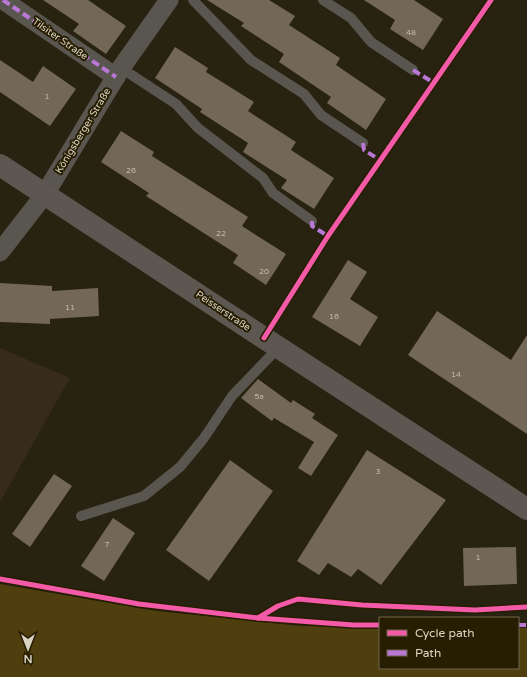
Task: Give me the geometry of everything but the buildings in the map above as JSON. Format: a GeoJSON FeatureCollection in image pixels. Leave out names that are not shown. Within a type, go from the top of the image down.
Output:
{"type":"FeatureCollection","features":[{"type":"Feature","properties":{"kind":"street","name":"Tilsiter Straße"},"geometry":{"type":"LineString","coordinates":[[3,0],[119,73]]}},
{"type":"Feature","properties":{"kind":"street","name":"Königsberger Straße"},"geometry":{"type":"LineString","coordinates":[[0,252],[45,194],[119,73],[169,0]]}},
{"type":"Feature","properties":{"kind":"street","name":"Peisserstraße"},"geometry":{"type":"LineString","coordinates":[[0,165],[278,348],[527,509]]}},
{"type":"Feature","properties":{"kind":"lane"},"geometry":{"type":"LineString","coordinates":[[193,0],[251,60],[304,94],[321,115],[363,143]]}},
{"type":"Feature","properties":{"kind":"lane"},"geometry":{"type":"LineString","coordinates":[[323,0],[351,18],[371,42],[413,70]]}},
{"type":"Feature","properties":{"kind":"lane"},"geometry":{"type":"LineString","coordinates":[[119,73],[176,104],[198,128],[263,178],[272,193],[312,221]]}},
{"type":"Feature","properties":{"kind":"lane"},"geometry":{"type":"LineString","coordinates":[[80,516],[144,496],[180,467],[204,438],[232,396],[278,348]]}},
{"type":"Feature","properties":{"kind":"shaded area"},"geometry":{"type":"Polygon","coordinates":[[[0,348],[70,378],[0,502],[0,348]]]}},
{"type":"Feature","properties":{"kind":"shaded area"},"geometry":{"type":"Polygon","coordinates":[[[0,584],[156,611],[301,626],[379,627],[379,669],[519,669],[519,628],[527,628],[527,677],[0,677],[0,584]]]}},
{"type":"Feature","properties":{"kind":"marked path"},"geometry":{"type":"LineString","coordinates":[[3,0],[116,77]]}},
{"type":"Feature","properties":{"kind":"marked path"},"geometry":{"type":"LineString","coordinates":[[413,70],[434,83]]}},
{"type":"Feature","properties":{"kind":"marked path"},"geometry":{"type":"LineString","coordinates":[[363,143],[364,150],[380,160]]}},
{"type":"Feature","properties":{"kind":"marked path"},"geometry":{"type":"LineString","coordinates":[[312,221],[312,226],[328,236]]}},
{"type":"Feature","properties":{"kind":"marked path"},"geometry":{"type":"LineString","coordinates":[[519,625],[527,625]]}},
{"type":"Feature","properties":{"kind":"cycle path"},"geometry":{"type":"LineString","coordinates":[[264,338],[328,236],[491,0]]}},
{"type":"Feature","properties":{"kind":"cycle path"},"geometry":{"type":"LineString","coordinates":[[0,579],[139,604],[258,618],[354,625],[379,625]]}},
{"type":"Feature","properties":{"kind":"cycle path"},"geometry":{"type":"LineString","coordinates":[[258,618],[278,606],[298,599],[362,605],[475,610],[527,607]]}}]}
